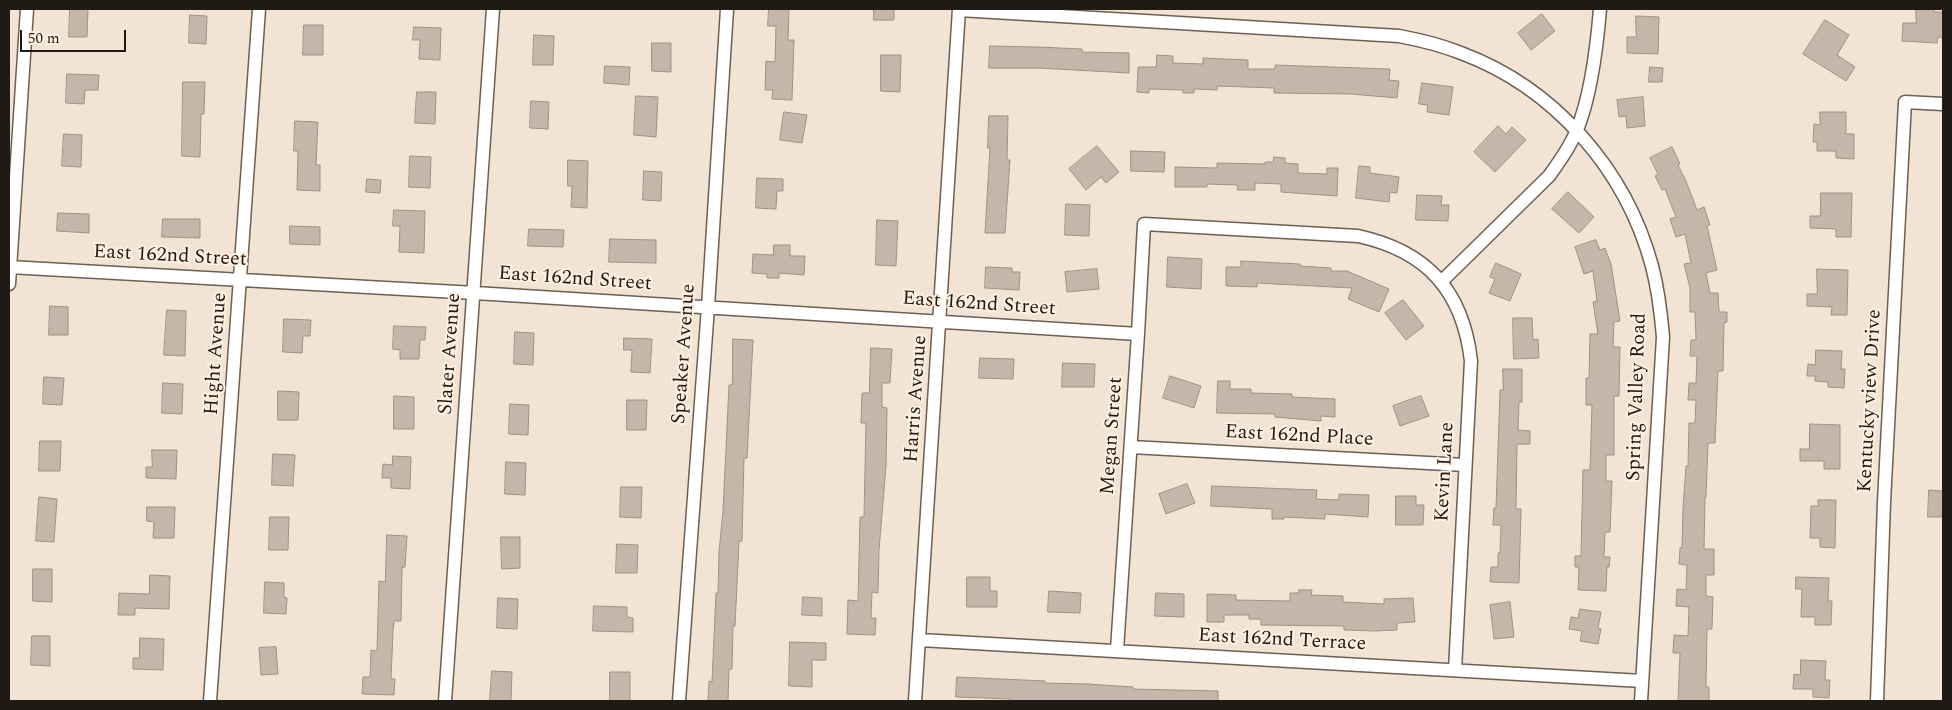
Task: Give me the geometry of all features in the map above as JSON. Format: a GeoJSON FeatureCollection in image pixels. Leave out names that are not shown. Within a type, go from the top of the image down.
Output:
{"type":"FeatureCollection","features":[{"type":"Feature","properties":{"kind":"street"},"geometry":{"type":"LineString","coordinates":[[9,284],[27,9]]}},
{"type":"Feature","properties":{"kind":"street","name":"Hight Avenue"},"geometry":{"type":"LineString","coordinates":[[210,701],[259,9]]}},
{"type":"Feature","properties":{"kind":"street","name":"Slater Avenue"},"geometry":{"type":"LineString","coordinates":[[445,701],[475,293],[493,9]]}},
{"type":"Feature","properties":{"kind":"street","name":"Speaker Avenue"},"geometry":{"type":"LineString","coordinates":[[679,701],[708,307],[727,9]]}},
{"type":"Feature","properties":{"kind":"street"},"geometry":{"type":"LineString","coordinates":[[1441,282],[1549,176],[1564,156],[1577,130],[1584,108],[1598,37],[1600,9]]}},
{"type":"Feature","properties":{"kind":"street","name":"Spring Valley Road"},"geometry":{"type":"LineString","coordinates":[[959,10],[1399,36],[1431,43],[1462,53],[1497,69],[1545,101],[1577,130],[1610,172],[1629,205],[1642,235],[1652,267],[1660,304],[1662,337],[1641,701]]}},
{"type":"Feature","properties":{"kind":"street","name":"Harris Avenue"},"geometry":{"type":"LineString","coordinates":[[915,701],[959,10]]}},
{"type":"Feature","properties":{"kind":"street","name":"Kentucky view Drive"},"geometry":{"type":"LineString","coordinates":[[1878,701],[1884,502],[1906,102],[1943,104]]}},
{"type":"Feature","properties":{"kind":"street","name":"Kevin Lane"},"geometry":{"type":"LineString","coordinates":[[1144,224],[1358,236],[1380,241],[1399,248],[1418,260],[1441,282],[1454,300],[1464,323],[1471,361],[1454,670]]}},
{"type":"Feature","properties":{"kind":"street","name":"Megan Street"},"geometry":{"type":"LineString","coordinates":[[1117,650],[1144,224]]}},
{"type":"Feature","properties":{"kind":"street","name":"East 162nd Street"},"geometry":{"type":"LineString","coordinates":[[9,267],[475,293],[1138,334]]}},
{"type":"Feature","properties":{"kind":"street","name":"East 162nd Place"},"geometry":{"type":"LineString","coordinates":[[1131,447],[1465,465]]}},
{"type":"Feature","properties":{"kind":"street","name":"East 162nd Terrace"},"geometry":{"type":"LineString","coordinates":[[920,640],[1642,681]]}},
{"type":"Feature","properties":{"kind":"building"},"geometry":{"type":"Polygon","coordinates":[[[70,9],[88,9],[87,37],[69,37],[70,9]]]}},
{"type":"Feature","properties":{"kind":"building"},"geometry":{"type":"Polygon","coordinates":[[[769,9],[789,9],[788,40],[794,40],[792,100],[772,99],[773,90],[765,90],[766,61],[775,62],[776,26],[768,26],[769,9]]]}},
{"type":"Feature","properties":{"kind":"building"},"geometry":{"type":"Polygon","coordinates":[[[874,9],[894,9],[894,20],[874,20],[874,9]]]}},
{"type":"Feature","properties":{"kind":"building"},"geometry":{"type":"Polygon","coordinates":[[[1916,9],[1934,9],[1934,12],[1943,12],[1943,38],[1938,37],[1937,43],[1902,41],[1903,23],[1916,23],[1916,9]]]}},
{"type":"Feature","properties":{"kind":"building"},"geometry":{"type":"Polygon","coordinates":[[[1542,14],[1555,31],[1531,50],[1518,33],[1542,14]]]}},
{"type":"Feature","properties":{"kind":"building"},"geometry":{"type":"Polygon","coordinates":[[[190,15],[207,16],[206,44],[189,43],[190,15]]]}},
{"type":"Feature","properties":{"kind":"building"},"geometry":{"type":"Polygon","coordinates":[[[1636,16],[1659,17],[1658,54],[1627,53],[1627,37],[1636,37],[1636,16]]]}},
{"type":"Feature","properties":{"kind":"building"},"geometry":{"type":"Polygon","coordinates":[[[1825,20],[1849,35],[1837,55],[1855,67],[1846,81],[1803,54],[1825,20]]]}},
{"type":"Feature","properties":{"kind":"building"},"geometry":{"type":"Polygon","coordinates":[[[304,25],[323,25],[323,55],[303,55],[304,25]]]}},
{"type":"Feature","properties":{"kind":"building"},"geometry":{"type":"Polygon","coordinates":[[[414,27],[441,28],[440,60],[419,59],[420,40],[413,40],[414,27]]]}},
{"type":"Feature","properties":{"kind":"building"},"geometry":{"type":"Polygon","coordinates":[[[534,35],[554,36],[553,65],[533,65],[534,35]]]}},
{"type":"Feature","properties":{"kind":"building"},"geometry":{"type":"Polygon","coordinates":[[[652,43],[671,43],[671,72],[652,71],[652,43]]]}},
{"type":"Feature","properties":{"kind":"building"},"geometry":{"type":"Polygon","coordinates":[[[990,46],[1082,49],[1082,52],[1129,53],[1129,73],[1038,68],[989,68],[990,46]]]}},
{"type":"Feature","properties":{"kind":"building"},"geometry":{"type":"Polygon","coordinates":[[[881,55],[901,55],[900,92],[881,91],[881,55]]]}},
{"type":"Feature","properties":{"kind":"building"},"geometry":{"type":"Polygon","coordinates":[[[1157,55],[1173,56],[1173,63],[1203,64],[1203,58],[1248,60],[1248,69],[1275,69],[1275,65],[1390,69],[1389,80],[1399,81],[1397,98],[1351,94],[1274,93],[1274,88],[1217,86],[1217,90],[1194,89],[1194,93],[1183,93],[1183,90],[1149,89],[1149,93],[1137,92],[1138,67],[1156,67],[1157,55]]]}},
{"type":"Feature","properties":{"kind":"building"},"geometry":{"type":"Polygon","coordinates":[[[605,66],[630,67],[629,85],[604,83],[605,66]]]}},
{"type":"Feature","properties":{"kind":"building"},"geometry":{"type":"Polygon","coordinates":[[[1650,67],[1663,68],[1662,82],[1649,82],[1650,67]]]}},
{"type":"Feature","properties":{"kind":"building"},"geometry":{"type":"Polygon","coordinates":[[[67,74],[99,75],[98,90],[85,90],[84,104],[66,103],[67,74]]]}},
{"type":"Feature","properties":{"kind":"building"},"geometry":{"type":"Polygon","coordinates":[[[183,82],[205,82],[204,114],[201,114],[200,157],[182,156],[183,82]]]}},
{"type":"Feature","properties":{"kind":"building"},"geometry":{"type":"Polygon","coordinates":[[[1422,83],[1453,87],[1449,115],[1427,112],[1428,105],[1419,104],[1422,83]]]}},
{"type":"Feature","properties":{"kind":"building"},"geometry":{"type":"Polygon","coordinates":[[[417,92],[436,92],[435,124],[415,123],[417,92]]]}},
{"type":"Feature","properties":{"kind":"building"},"geometry":{"type":"Polygon","coordinates":[[[636,96],[658,97],[656,137],[634,135],[636,96]]]}},
{"type":"Feature","properties":{"kind":"building"},"geometry":{"type":"Polygon","coordinates":[[[1643,97],[1645,126],[1627,128],[1626,116],[1619,117],[1617,100],[1643,97]]]}},
{"type":"Feature","properties":{"kind":"building"},"geometry":{"type":"Polygon","coordinates":[[[531,101],[549,102],[548,129],[530,128],[531,101]]]}},
{"type":"Feature","properties":{"kind":"building"},"geometry":{"type":"Polygon","coordinates":[[[784,112],[807,115],[802,143],[780,140],[784,112]]]}},
{"type":"Feature","properties":{"kind":"building"},"geometry":{"type":"Polygon","coordinates":[[[1820,112],[1846,112],[1846,134],[1854,134],[1854,159],[1836,158],[1836,151],[1817,151],[1817,142],[1813,142],[1814,124],[1820,125],[1820,112]]]}},
{"type":"Feature","properties":{"kind":"building"},"geometry":{"type":"Polygon","coordinates":[[[989,116],[1008,116],[1007,160],[1010,160],[1005,233],[985,233],[990,148],[988,148],[989,116]]]}},
{"type":"Feature","properties":{"kind":"building"},"geometry":{"type":"Polygon","coordinates":[[[295,121],[318,122],[316,165],[320,165],[320,191],[297,190],[298,151],[294,151],[295,121]]]}},
{"type":"Feature","properties":{"kind":"building"},"geometry":{"type":"Polygon","coordinates":[[[1498,126],[1506,134],[1512,127],[1526,140],[1495,172],[1474,152],[1498,126]]]}},
{"type":"Feature","properties":{"kind":"building"},"geometry":{"type":"Polygon","coordinates":[[[64,134],[82,135],[81,167],[62,166],[64,134]]]}},
{"type":"Feature","properties":{"kind":"building"},"geometry":{"type":"Polygon","coordinates":[[[1097,146],[1119,172],[1106,183],[1101,177],[1086,190],[1069,169],[1097,146]]]}},
{"type":"Feature","properties":{"kind":"building"},"geometry":{"type":"Polygon","coordinates":[[[1672,147],[1697,210],[1704,207],[1710,225],[1707,226],[1717,270],[1706,273],[1710,293],[1718,293],[1719,312],[1727,312],[1727,322],[1724,323],[1723,371],[1718,371],[1715,443],[1708,443],[1705,497],[1704,549],[1714,549],[1714,575],[1706,575],[1706,596],[1713,597],[1712,629],[1707,629],[1706,687],[1709,687],[1709,701],[1678,701],[1680,653],[1673,653],[1674,635],[1688,636],[1689,607],[1676,606],[1677,589],[1686,590],[1687,565],[1679,564],[1680,548],[1682,548],[1686,466],[1688,466],[1689,423],[1695,423],[1696,400],[1688,400],[1689,383],[1696,383],[1697,356],[1690,356],[1691,340],[1696,340],[1695,312],[1690,312],[1690,288],[1684,264],[1691,263],[1685,234],[1676,237],[1670,219],[1676,217],[1665,189],[1662,190],[1655,176],[1658,174],[1650,158],[1672,147]]]}},
{"type":"Feature","properties":{"kind":"building"},"geometry":{"type":"Polygon","coordinates":[[[1131,151],[1165,152],[1164,172],[1131,171],[1131,151]]]}},
{"type":"Feature","properties":{"kind":"building"},"geometry":{"type":"Polygon","coordinates":[[[410,156],[431,157],[430,188],[409,187],[410,156]]]}},
{"type":"Feature","properties":{"kind":"building"},"geometry":{"type":"Polygon","coordinates":[[[1274,157],[1285,158],[1285,163],[1298,164],[1298,173],[1327,174],[1327,168],[1338,168],[1337,196],[1281,192],[1281,184],[1255,183],[1255,190],[1237,190],[1238,185],[1207,184],[1207,187],[1175,187],[1175,167],[1217,168],[1217,163],[1265,164],[1265,162],[1273,162],[1274,157]]]}},
{"type":"Feature","properties":{"kind":"building"},"geometry":{"type":"Polygon","coordinates":[[[568,160],[588,161],[587,208],[571,207],[572,186],[568,186],[568,160]]]}},
{"type":"Feature","properties":{"kind":"building"},"geometry":{"type":"Polygon","coordinates":[[[1359,166],[1370,167],[1370,173],[1399,177],[1397,193],[1390,192],[1389,202],[1356,198],[1359,166]]]}},
{"type":"Feature","properties":{"kind":"building"},"geometry":{"type":"Polygon","coordinates":[[[644,171],[662,172],[661,201],[643,200],[644,171]]]}},
{"type":"Feature","properties":{"kind":"building"},"geometry":{"type":"Polygon","coordinates":[[[757,178],[783,179],[783,191],[777,191],[776,209],[756,208],[757,178]]]}},
{"type":"Feature","properties":{"kind":"building"},"geometry":{"type":"Polygon","coordinates":[[[367,179],[381,180],[380,193],[366,192],[367,179]]]}},
{"type":"Feature","properties":{"kind":"building"},"geometry":{"type":"Polygon","coordinates":[[[1568,192],[1594,217],[1579,233],[1552,209],[1568,192]]]}},
{"type":"Feature","properties":{"kind":"building"},"geometry":{"type":"Polygon","coordinates":[[[1821,193],[1852,193],[1851,237],[1836,237],[1836,229],[1810,228],[1810,216],[1820,216],[1821,193]]]}},
{"type":"Feature","properties":{"kind":"building"},"geometry":{"type":"Polygon","coordinates":[[[1417,195],[1442,196],[1441,205],[1449,205],[1448,221],[1416,220],[1417,195]]]}},
{"type":"Feature","properties":{"kind":"building"},"geometry":{"type":"Polygon","coordinates":[[[1066,204],[1090,205],[1089,236],[1065,235],[1066,204]]]}},
{"type":"Feature","properties":{"kind":"building"},"geometry":{"type":"Polygon","coordinates":[[[394,210],[425,211],[424,253],[399,252],[400,226],[393,226],[394,210]]]}},
{"type":"Feature","properties":{"kind":"building"},"geometry":{"type":"Polygon","coordinates":[[[58,213],[89,214],[89,233],[57,231],[58,213]]]}},
{"type":"Feature","properties":{"kind":"building"},"geometry":{"type":"Polygon","coordinates":[[[163,219],[200,219],[200,238],[162,237],[163,219]]]}},
{"type":"Feature","properties":{"kind":"building"},"geometry":{"type":"Polygon","coordinates":[[[877,220],[898,221],[896,266],[876,265],[877,220]]]}},
{"type":"Feature","properties":{"kind":"building"},"geometry":{"type":"Polygon","coordinates":[[[290,226],[320,227],[320,245],[290,244],[290,226]]]}},
{"type":"Feature","properties":{"kind":"building"},"geometry":{"type":"Polygon","coordinates":[[[529,229],[564,230],[563,247],[528,246],[529,229]]]}},
{"type":"Feature","properties":{"kind":"building"},"geometry":{"type":"Polygon","coordinates":[[[610,239],[656,240],[656,263],[609,262],[610,239]]]}},
{"type":"Feature","properties":{"kind":"building"},"geometry":{"type":"Polygon","coordinates":[[[1596,240],[1600,250],[1605,248],[1611,264],[1620,321],[1614,322],[1613,347],[1620,347],[1619,396],[1614,396],[1614,455],[1606,455],[1606,481],[1612,481],[1610,532],[1605,532],[1604,557],[1610,557],[1609,567],[1607,567],[1606,591],[1578,590],[1579,567],[1575,567],[1575,556],[1581,556],[1583,470],[1590,470],[1592,405],[1586,405],[1586,378],[1589,378],[1590,334],[1598,334],[1593,302],[1597,301],[1593,271],[1584,274],[1575,247],[1596,240]]]}},
{"type":"Feature","properties":{"kind":"building"},"geometry":{"type":"Polygon","coordinates":[[[774,245],[790,245],[790,256],[805,256],[804,275],[779,273],[779,278],[767,278],[767,274],[752,273],[753,254],[773,255],[774,245]]]}},
{"type":"Feature","properties":{"kind":"building"},"geometry":{"type":"Polygon","coordinates":[[[1168,257],[1202,259],[1201,289],[1167,287],[1168,257]]]}},
{"type":"Feature","properties":{"kind":"building"},"geometry":{"type":"Polygon","coordinates":[[[1241,261],[1300,264],[1300,266],[1331,268],[1331,271],[1347,271],[1389,289],[1379,312],[1348,299],[1352,288],[1257,283],[1257,287],[1226,286],[1226,267],[1241,267],[1241,261]]]}},
{"type":"Feature","properties":{"kind":"building"},"geometry":{"type":"Polygon","coordinates":[[[1496,263],[1521,274],[1510,301],[1489,293],[1495,279],[1490,277],[1496,263]]]}},
{"type":"Feature","properties":{"kind":"building"},"geometry":{"type":"Polygon","coordinates":[[[986,267],[1012,268],[1012,272],[1020,272],[1019,290],[985,288],[986,267]]]}},
{"type":"Feature","properties":{"kind":"building"},"geometry":{"type":"Polygon","coordinates":[[[1097,269],[1099,289],[1067,292],[1065,272],[1097,269]]]}},
{"type":"Feature","properties":{"kind":"building"},"geometry":{"type":"Polygon","coordinates":[[[1817,269],[1848,270],[1847,315],[1831,315],[1832,307],[1807,306],[1807,294],[1817,294],[1817,269]]]}},
{"type":"Feature","properties":{"kind":"building"},"geometry":{"type":"Polygon","coordinates":[[[1403,300],[1424,326],[1406,340],[1385,313],[1403,300]]]}},
{"type":"Feature","properties":{"kind":"building"},"geometry":{"type":"Polygon","coordinates":[[[50,306],[68,307],[68,335],[49,335],[50,306]]]}},
{"type":"Feature","properties":{"kind":"building"},"geometry":{"type":"Polygon","coordinates":[[[167,310],[186,311],[185,356],[164,355],[167,310]]]}},
{"type":"Feature","properties":{"kind":"building"},"geometry":{"type":"Polygon","coordinates":[[[1513,318],[1532,318],[1533,340],[1538,339],[1539,358],[1514,359],[1513,318]]]}},
{"type":"Feature","properties":{"kind":"building"},"geometry":{"type":"Polygon","coordinates":[[[284,319],[311,320],[310,336],[303,336],[302,353],[283,352],[284,319]]]}},
{"type":"Feature","properties":{"kind":"building"},"geometry":{"type":"Polygon","coordinates":[[[394,326],[426,327],[425,340],[420,340],[419,359],[400,359],[400,350],[393,349],[394,326]]]}},
{"type":"Feature","properties":{"kind":"building"},"geometry":{"type":"Polygon","coordinates":[[[515,332],[534,333],[533,365],[514,364],[515,332]]]}},
{"type":"Feature","properties":{"kind":"building"},"geometry":{"type":"Polygon","coordinates":[[[624,338],[652,339],[650,373],[631,372],[632,350],[624,350],[624,338]]]}},
{"type":"Feature","properties":{"kind":"building"},"geometry":{"type":"Polygon","coordinates":[[[733,339],[753,340],[747,458],[744,458],[742,541],[739,541],[735,626],[733,626],[732,669],[729,669],[728,701],[708,701],[709,681],[712,682],[729,385],[732,385],[733,339]]]}},
{"type":"Feature","properties":{"kind":"building"},"geometry":{"type":"Polygon","coordinates":[[[871,348],[892,349],[890,383],[882,383],[882,407],[887,408],[886,466],[879,550],[878,593],[872,592],[871,618],[876,618],[875,635],[847,634],[848,600],[858,601],[860,517],[864,517],[866,423],[861,423],[862,393],[869,393],[871,348]]]}},
{"type":"Feature","properties":{"kind":"building"},"geometry":{"type":"Polygon","coordinates":[[[1816,350],[1842,351],[1841,369],[1845,369],[1844,388],[1828,387],[1828,382],[1815,381],[1815,376],[1807,376],[1808,364],[1815,365],[1816,350]]]}},
{"type":"Feature","properties":{"kind":"building"},"geometry":{"type":"Polygon","coordinates":[[[980,358],[1014,359],[1013,379],[979,378],[980,358]]]}},
{"type":"Feature","properties":{"kind":"building"},"geometry":{"type":"Polygon","coordinates":[[[1063,363],[1095,364],[1094,387],[1062,387],[1063,363]]]}},
{"type":"Feature","properties":{"kind":"building"},"geometry":{"type":"Polygon","coordinates":[[[1503,369],[1522,369],[1522,402],[1519,402],[1518,430],[1530,431],[1530,444],[1517,444],[1516,509],[1521,509],[1519,583],[1490,582],[1491,567],[1498,567],[1498,553],[1500,553],[1501,525],[1493,525],[1494,508],[1496,508],[1500,390],[1503,390],[1503,369]]]}},
{"type":"Feature","properties":{"kind":"building"},"geometry":{"type":"Polygon","coordinates":[[[1170,376],[1201,386],[1194,408],[1163,398],[1170,376]]]}},
{"type":"Feature","properties":{"kind":"building"},"geometry":{"type":"Polygon","coordinates":[[[44,377],[64,378],[62,405],[43,404],[44,377]]]}},
{"type":"Feature","properties":{"kind":"building"},"geometry":{"type":"Polygon","coordinates":[[[1218,381],[1230,381],[1230,389],[1251,389],[1251,393],[1292,394],[1292,397],[1335,399],[1335,417],[1321,416],[1321,421],[1275,417],[1275,414],[1217,413],[1218,381]]]}},
{"type":"Feature","properties":{"kind":"building"},"geometry":{"type":"Polygon","coordinates":[[[163,383],[183,384],[182,414],[162,413],[163,383]]]}},
{"type":"Feature","properties":{"kind":"building"},"geometry":{"type":"Polygon","coordinates":[[[278,391],[299,392],[298,420],[278,420],[278,391]]]}},
{"type":"Feature","properties":{"kind":"building"},"geometry":{"type":"Polygon","coordinates":[[[394,396],[414,397],[414,429],[394,429],[394,396]]]}},
{"type":"Feature","properties":{"kind":"building"},"geometry":{"type":"Polygon","coordinates":[[[1421,396],[1429,416],[1400,426],[1393,406],[1421,396]]]}},
{"type":"Feature","properties":{"kind":"building"},"geometry":{"type":"Polygon","coordinates":[[[627,400],[647,400],[646,430],[627,430],[627,400]]]}},
{"type":"Feature","properties":{"kind":"building"},"geometry":{"type":"Polygon","coordinates":[[[510,404],[529,405],[528,435],[509,434],[510,404]]]}},
{"type":"Feature","properties":{"kind":"building"},"geometry":{"type":"Polygon","coordinates":[[[1810,424],[1840,425],[1840,469],[1824,469],[1824,461],[1800,461],[1800,449],[1809,449],[1810,424]]]}},
{"type":"Feature","properties":{"kind":"building"},"geometry":{"type":"Polygon","coordinates":[[[40,441],[61,441],[60,471],[39,471],[40,441]]]}},
{"type":"Feature","properties":{"kind":"building"},"geometry":{"type":"Polygon","coordinates":[[[152,450],[177,450],[176,479],[146,478],[146,467],[152,467],[152,450]]]}},
{"type":"Feature","properties":{"kind":"building"},"geometry":{"type":"Polygon","coordinates":[[[273,454],[295,455],[293,486],[272,485],[273,454]]]}},
{"type":"Feature","properties":{"kind":"building"},"geometry":{"type":"Polygon","coordinates":[[[393,456],[411,457],[410,489],[391,488],[391,478],[382,478],[383,464],[392,465],[393,456]]]}},
{"type":"Feature","properties":{"kind":"building"},"geometry":{"type":"Polygon","coordinates":[[[506,462],[526,463],[525,495],[505,494],[506,462]]]}},
{"type":"Feature","properties":{"kind":"building"},"geometry":{"type":"Polygon","coordinates":[[[1187,484],[1195,503],[1166,514],[1159,494],[1187,484]]]}},
{"type":"Feature","properties":{"kind":"building"},"geometry":{"type":"Polygon","coordinates":[[[1212,486],[1317,490],[1316,499],[1339,500],[1339,494],[1369,495],[1368,517],[1325,514],[1325,519],[1284,517],[1284,519],[1272,519],[1272,509],[1211,506],[1212,486]]]}},
{"type":"Feature","properties":{"kind":"building"},"geometry":{"type":"Polygon","coordinates":[[[621,487],[642,487],[641,518],[620,517],[621,487]]]}},
{"type":"Feature","properties":{"kind":"building"},"geometry":{"type":"Polygon","coordinates":[[[1929,490],[1943,491],[1943,517],[1928,517],[1929,490]]]}},
{"type":"Feature","properties":{"kind":"building"},"geometry":{"type":"Polygon","coordinates":[[[1396,496],[1416,496],[1416,505],[1424,505],[1423,525],[1396,525],[1396,496]]]}},
{"type":"Feature","properties":{"kind":"building"},"geometry":{"type":"Polygon","coordinates":[[[39,497],[57,499],[54,542],[36,541],[39,497]]]}},
{"type":"Feature","properties":{"kind":"building"},"geometry":{"type":"Polygon","coordinates":[[[1818,500],[1836,500],[1835,548],[1820,547],[1820,538],[1810,538],[1811,506],[1818,506],[1818,500]]]}},
{"type":"Feature","properties":{"kind":"building"},"geometry":{"type":"Polygon","coordinates":[[[147,507],[175,507],[174,538],[153,538],[154,522],[147,521],[147,507]]]}},
{"type":"Feature","properties":{"kind":"building"},"geometry":{"type":"Polygon","coordinates":[[[270,517],[289,517],[288,550],[269,550],[270,517]]]}},
{"type":"Feature","properties":{"kind":"building"},"geometry":{"type":"Polygon","coordinates":[[[387,535],[407,536],[405,567],[402,567],[401,621],[394,621],[393,631],[391,679],[395,679],[394,695],[362,694],[363,677],[370,677],[371,650],[377,651],[379,581],[385,582],[387,535]]]}},
{"type":"Feature","properties":{"kind":"building"},"geometry":{"type":"Polygon","coordinates":[[[501,537],[520,537],[520,568],[502,569],[501,537]]]}},
{"type":"Feature","properties":{"kind":"building"},"geometry":{"type":"Polygon","coordinates":[[[617,544],[638,545],[637,573],[616,573],[617,544]]]}},
{"type":"Feature","properties":{"kind":"building"},"geometry":{"type":"Polygon","coordinates":[[[33,569],[52,569],[52,602],[33,601],[33,569]]]}},
{"type":"Feature","properties":{"kind":"building"},"geometry":{"type":"Polygon","coordinates":[[[150,575],[170,576],[169,609],[135,608],[135,615],[118,615],[119,593],[149,594],[150,575]]]}},
{"type":"Feature","properties":{"kind":"building"},"geometry":{"type":"Polygon","coordinates":[[[967,577],[990,577],[990,591],[997,591],[997,607],[967,607],[967,577]]]}},
{"type":"Feature","properties":{"kind":"building"},"geometry":{"type":"Polygon","coordinates":[[[1796,577],[1829,578],[1828,601],[1832,601],[1831,625],[1815,625],[1815,617],[1801,617],[1802,589],[1796,589],[1796,577]]]}},
{"type":"Feature","properties":{"kind":"building"},"geometry":{"type":"Polygon","coordinates":[[[265,582],[284,583],[284,597],[287,598],[286,614],[264,613],[265,582]]]}},
{"type":"Feature","properties":{"kind":"building"},"geometry":{"type":"Polygon","coordinates":[[[1299,590],[1312,590],[1311,595],[1343,596],[1343,602],[1384,604],[1384,599],[1413,598],[1415,622],[1397,623],[1397,630],[1375,631],[1344,630],[1344,626],[1261,625],[1261,619],[1249,619],[1249,615],[1224,615],[1224,622],[1207,622],[1207,594],[1236,595],[1236,600],[1290,601],[1290,593],[1299,593],[1299,590]]]}},
{"type":"Feature","properties":{"kind":"building"},"geometry":{"type":"Polygon","coordinates":[[[1049,591],[1081,593],[1080,613],[1048,612],[1049,591]]]}},
{"type":"Feature","properties":{"kind":"building"},"geometry":{"type":"Polygon","coordinates":[[[1156,593],[1184,594],[1184,617],[1155,616],[1156,593]]]}},
{"type":"Feature","properties":{"kind":"building"},"geometry":{"type":"Polygon","coordinates":[[[803,597],[822,598],[822,616],[802,615],[803,597]]]}},
{"type":"Feature","properties":{"kind":"building"},"geometry":{"type":"Polygon","coordinates":[[[498,598],[518,599],[517,629],[497,628],[498,598]]]}},
{"type":"Feature","properties":{"kind":"building"},"geometry":{"type":"Polygon","coordinates":[[[1510,602],[1514,637],[1494,639],[1490,605],[1510,602]]]}},
{"type":"Feature","properties":{"kind":"building"},"geometry":{"type":"Polygon","coordinates":[[[594,606],[627,607],[627,617],[633,618],[633,632],[593,631],[594,606]]]}},
{"type":"Feature","properties":{"kind":"building"},"geometry":{"type":"Polygon","coordinates":[[[1580,609],[1601,612],[1598,628],[1601,629],[1598,644],[1580,641],[1582,631],[1569,629],[1571,617],[1578,618],[1580,609]]]}},
{"type":"Feature","properties":{"kind":"building"},"geometry":{"type":"Polygon","coordinates":[[[32,636],[50,636],[50,666],[31,665],[32,636]]]}},
{"type":"Feature","properties":{"kind":"building"},"geometry":{"type":"Polygon","coordinates":[[[140,638],[164,639],[163,670],[133,669],[133,658],[139,658],[140,638]]]}},
{"type":"Feature","properties":{"kind":"building"},"geometry":{"type":"Polygon","coordinates":[[[790,642],[826,643],[826,660],[812,660],[812,687],[789,686],[790,642]]]}},
{"type":"Feature","properties":{"kind":"building"},"geometry":{"type":"Polygon","coordinates":[[[276,647],[278,674],[261,675],[259,648],[276,647]]]}},
{"type":"Feature","properties":{"kind":"building"},"geometry":{"type":"Polygon","coordinates":[[[1801,660],[1826,661],[1825,680],[1830,680],[1829,698],[1813,697],[1813,689],[1793,689],[1794,674],[1800,675],[1801,660]]]}},
{"type":"Feature","properties":{"kind":"building"},"geometry":{"type":"Polygon","coordinates":[[[492,671],[512,672],[511,701],[490,701],[492,671]]]}},
{"type":"Feature","properties":{"kind":"building"},"geometry":{"type":"Polygon","coordinates":[[[610,672],[630,672],[630,701],[610,701],[610,672]]]}},
{"type":"Feature","properties":{"kind":"building"},"geometry":{"type":"Polygon","coordinates":[[[957,677],[1133,687],[1133,689],[1218,691],[1218,701],[1010,701],[1010,699],[956,697],[957,677]]]}}]}
